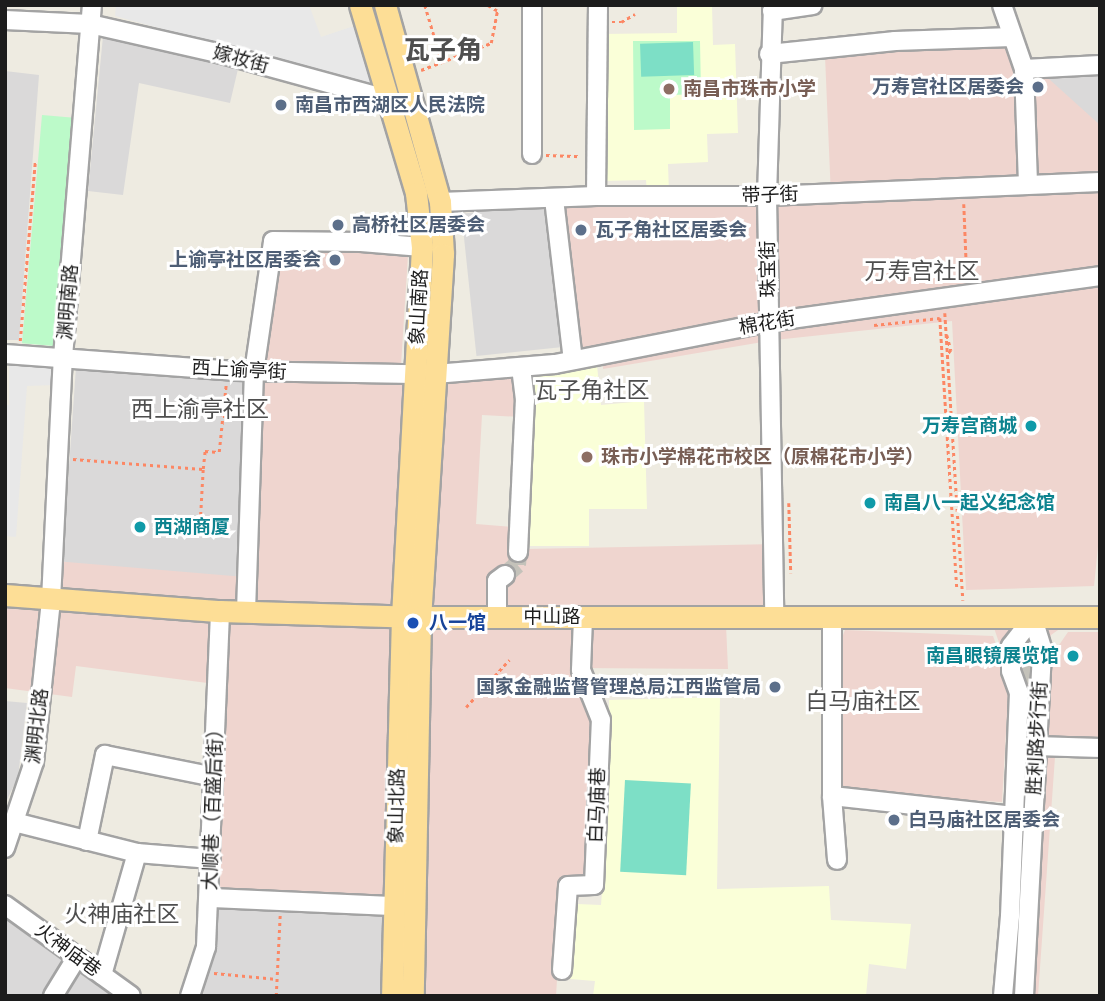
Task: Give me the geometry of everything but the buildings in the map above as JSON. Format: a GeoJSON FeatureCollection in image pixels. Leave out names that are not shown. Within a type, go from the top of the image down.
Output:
{"type":"FeatureCollection","features":[{"type":"Feature","properties":{"kind":"main road","name":"象山南路"},"geometry":{"type":"LineString","coordinates":[[360,5],[416,192],[422,247],[425,374],[411,617]]}},
{"type":"Feature","properties":{"kind":"main road","name":"象山南路"},"geometry":{"type":"LineString","coordinates":[[385,5],[440,202],[443,254],[425,374]]}},
{"type":"Feature","properties":{"kind":"main road","name":"中山路"},"geometry":{"type":"LineString","coordinates":[[5,595],[220,611],[411,617],[1100,617]]}},
{"type":"Feature","properties":{"kind":"main road","name":"象山北路"},"geometry":{"type":"LineString","coordinates":[[392,996],[394,906],[411,617]]}},
{"type":"Feature","properties":{"kind":"main road","name":"象山北路"},"geometry":{"type":"LineString","coordinates":[[411,617],[414,996]]}},
{"type":"Feature","properties":{"kind":"street","name":"渊明南路"},"geometry":{"type":"LineString","coordinates":[[51,600],[63,357],[92,5]]}},
{"type":"Feature","properties":{"kind":"street"},"geometry":{"type":"LineString","coordinates":[[532,5],[532,154]]}},
{"type":"Feature","properties":{"kind":"street"},"geometry":{"type":"LineString","coordinates":[[772,8],[813,5]]}},
{"type":"Feature","properties":{"kind":"street"},"geometry":{"type":"LineString","coordinates":[[1002,5],[1024,69],[1028,184]]}},
{"type":"Feature","properties":{"kind":"street","name":"珠宝街"},"geometry":{"type":"LineString","coordinates":[[772,8],[767,196],[774,617]]}},
{"type":"Feature","properties":{"kind":"street"},"geometry":{"type":"LineString","coordinates":[[596,196],[598,14]]}},
{"type":"Feature","properties":{"kind":"street","name":"嫁妆街"},"geometry":{"type":"LineString","coordinates":[[5,20],[90,24],[222,54],[390,100]]}},
{"type":"Feature","properties":{"kind":"street"},"geometry":{"type":"LineString","coordinates":[[769,54],[895,41],[1012,37]]}},
{"type":"Feature","properties":{"kind":"street"},"geometry":{"type":"LineString","coordinates":[[1024,69],[1100,65]]}},
{"type":"Feature","properties":{"kind":"street","name":"带子街"},"geometry":{"type":"LineString","coordinates":[[440,202],[596,196],[767,196],[1100,182]]}},
{"type":"Feature","properties":{"kind":"street"},"geometry":{"type":"LineString","coordinates":[[554,199],[573,360]]}},
{"type":"Feature","properties":{"kind":"street"},"geometry":{"type":"LineString","coordinates":[[246,612],[254,372],[273,241],[361,242],[422,247]]}},
{"type":"Feature","properties":{"kind":"street","name":"棉花街"},"geometry":{"type":"LineString","coordinates":[[425,374],[573,360],[769,322],[1100,276]]}},
{"type":"Feature","properties":{"kind":"street","name":"西上谕亭街"},"geometry":{"type":"LineString","coordinates":[[12,355],[254,372],[425,374]]}},
{"type":"Feature","properties":{"kind":"street"},"geometry":{"type":"LineString","coordinates":[[518,552],[525,400],[521,367]]}},
{"type":"Feature","properties":{"kind":"street"},"geometry":{"type":"LineString","coordinates":[[497,617],[497,581],[505,575]]}},
{"type":"Feature","properties":{"kind":"street","name":"渊明北路"},"geometry":{"type":"LineString","coordinates":[[5,848],[34,762],[51,600]]}},
{"type":"Feature","properties":{"kind":"street","name":"大顺巷（百盛后街）"},"geometry":{"type":"LineString","coordinates":[[190,996],[201,971],[206,947],[210,898],[220,611]]}},
{"type":"Feature","properties":{"kind":"street","name":"白马庙巷"},"geometry":{"type":"LineString","coordinates":[[562,970],[568,886],[594,885],[601,720],[581,670],[583,617]]}},
{"type":"Feature","properties":{"kind":"street"},"geometry":{"type":"LineString","coordinates":[[832,617],[832,796],[837,860]]}},
{"type":"Feature","properties":{"kind":"street","name":"胜利路步行街"},"geometry":{"type":"LineString","coordinates":[[1024,996],[1042,648],[1033,618]]}},
{"type":"Feature","properties":{"kind":"street","name":"胜利路步行街"},"geometry":{"type":"LineString","coordinates":[[1003,996],[1019,693],[1011,671],[1011,646],[1033,618]]}},
{"type":"Feature","properties":{"kind":"street"},"geometry":{"type":"LineString","coordinates":[[1036,746],[1100,748]]}},
{"type":"Feature","properties":{"kind":"street"},"geometry":{"type":"LineString","coordinates":[[87,841],[105,755],[214,777]]}},
{"type":"Feature","properties":{"kind":"street"},"geometry":{"type":"LineString","coordinates":[[832,796],[1033,818]]}},
{"type":"Feature","properties":{"kind":"street"},"geometry":{"type":"LineString","coordinates":[[14,822],[137,853],[211,859]]}},
{"type":"Feature","properties":{"kind":"street"},"geometry":{"type":"LineString","coordinates":[[102,975],[137,853]]}},
{"type":"Feature","properties":{"kind":"street"},"geometry":{"type":"LineString","coordinates":[[210,898],[394,906]]}},
{"type":"Feature","properties":{"kind":"street","name":"火神庙巷"},"geometry":{"type":"LineString","coordinates":[[5,905],[131,996]]}},
{"type":"Feature","properties":{"kind":"street"},"geometry":{"type":"LineString","coordinates":[[53,996],[76,957]]}},
{"type":"Feature","properties":{"kind":"path"},"geometry":{"type":"LineString","coordinates":[[425,5],[442,62]]}},
{"type":"Feature","properties":{"kind":"path"},"geometry":{"type":"LineString","coordinates":[[405,76],[491,43],[497,11],[487,5]]}},
{"type":"Feature","properties":{"kind":"path"},"geometry":{"type":"LineString","coordinates":[[598,14],[621,22],[635,14]]}},
{"type":"Feature","properties":{"kind":"path"},"geometry":{"type":"LineString","coordinates":[[532,154],[596,157]]}},
{"type":"Feature","properties":{"kind":"path"},"geometry":{"type":"LineString","coordinates":[[12,355],[35,162]]}},
{"type":"Feature","properties":{"kind":"path"},"geometry":{"type":"LineString","coordinates":[[963,187],[968,294]]}},
{"type":"Feature","properties":{"kind":"path"},"geometry":{"type":"LineString","coordinates":[[944,298],[964,618]]}},
{"type":"Feature","properties":{"kind":"path"},"geometry":{"type":"LineString","coordinates":[[862,326],[940,318],[957,588]]}},
{"type":"Feature","properties":{"kind":"path"},"geometry":{"type":"LineString","coordinates":[[200,522],[205,451],[219,452],[227,370]]}},
{"type":"Feature","properties":{"kind":"path"},"geometry":{"type":"LineString","coordinates":[[58,457],[203,469]]}},
{"type":"Feature","properties":{"kind":"path"},"geometry":{"type":"LineString","coordinates":[[789,492],[791,573]]}},
{"type":"Feature","properties":{"kind":"path"},"geometry":{"type":"LineString","coordinates":[[466,707],[509,660]]}},
{"type":"Feature","properties":{"kind":"path"},"geometry":{"type":"LineString","coordinates":[[276,996],[281,901]]}},
{"type":"Feature","properties":{"kind":"path"},"geometry":{"type":"LineString","coordinates":[[201,971],[277,979]]}},
{"type":"Feature","properties":{"kind":"shaded area"},"geometry":{"type":"Polygon","coordinates":[[[116,5],[309,5],[321,37],[354,26],[377,88],[115,16],[116,5]]]}},
{"type":"Feature","properties":{"kind":"shaded area","name":"南昌市珠市小学"},"geometry":{"type":"Polygon","coordinates":[[[712,5],[713,45],[735,44],[738,133],[707,134],[708,162],[668,164],[669,193],[647,194],[646,180],[602,181],[602,34],[677,33],[677,6],[712,5]]]}},
{"type":"Feature","properties":{"kind":"shaded area"},"geometry":{"type":"Polygon","coordinates":[[[103,36],[238,69],[230,103],[139,83],[123,195],[88,191],[103,36]]]}},
{"type":"Feature","properties":{"kind":"shaded area","name":"万寿宫商城"},"geometry":{"type":"Polygon","coordinates":[[[1009,43],[1100,125],[1100,527],[1094,586],[966,590],[952,321],[775,340],[603,369],[602,350],[571,354],[558,204],[831,197],[825,56],[1009,43]]]}},
{"type":"Feature","properties":{"kind":"shaded area"},"geometry":{"type":"Polygon","coordinates":[[[1100,68],[1100,179],[1028,73],[1100,68]]]}},
{"type":"Feature","properties":{"kind":"shaded area"},"geometry":{"type":"Polygon","coordinates":[[[5,71],[39,75],[19,340],[5,340],[5,71]]]}},
{"type":"Feature","properties":{"kind":"shaded area"},"geometry":{"type":"Polygon","coordinates":[[[555,204],[570,346],[476,356],[462,214],[555,204]]]}},
{"type":"Feature","properties":{"kind":"shaded area"},"geometry":{"type":"Polygon","coordinates":[[[269,244],[408,255],[400,381],[519,372],[522,417],[482,415],[476,524],[524,528],[525,549],[777,544],[780,624],[726,625],[728,669],[575,668],[596,721],[591,877],[563,882],[556,996],[424,996],[425,915],[216,905],[223,685],[76,666],[72,697],[5,688],[5,603],[52,610],[55,561],[245,577],[269,244]]]}},
{"type":"Feature","properties":{"kind":"shaded area"},"geometry":{"type":"Polygon","coordinates":[[[9,361],[56,362],[55,385],[27,386],[16,537],[5,536],[5,405],[9,405],[9,361]]]}},
{"type":"Feature","properties":{"kind":"shaded area","name":"珠市小学棉花市校区（原棉花市小学）"},"geometry":{"type":"Polygon","coordinates":[[[597,365],[601,405],[644,401],[647,509],[589,509],[589,546],[526,546],[525,372],[597,365]]]}},
{"type":"Feature","properties":{"kind":"shaded area"},"geometry":{"type":"Polygon","coordinates":[[[76,367],[250,379],[234,599],[61,586],[76,367]]]}},
{"type":"Feature","properties":{"kind":"shaded area"},"geometry":{"type":"Polygon","coordinates":[[[1068,623],[1051,635],[1044,652],[1038,742],[1056,743],[1038,996],[997,996],[1003,917],[1011,678],[993,625],[1068,623]]]}},
{"type":"Feature","properties":{"kind":"shaded area"},"geometry":{"type":"Polygon","coordinates":[[[845,630],[993,636],[1009,679],[1002,802],[832,792],[836,653],[845,630]]]}},
{"type":"Feature","properties":{"kind":"shaded area"},"geometry":{"type":"Polygon","coordinates":[[[1068,632],[1100,632],[1100,742],[1041,739],[1048,661],[1068,632]]]}},
{"type":"Feature","properties":{"kind":"shaded area"},"geometry":{"type":"Polygon","coordinates":[[[720,697],[717,889],[829,886],[831,920],[911,924],[906,969],[869,964],[866,996],[593,996],[595,981],[570,979],[577,904],[601,905],[609,803],[609,700],[720,697]]]}},
{"type":"Feature","properties":{"kind":"shaded area"},"geometry":{"type":"Polygon","coordinates":[[[5,701],[27,703],[18,777],[5,804],[5,701]]]}},
{"type":"Feature","properties":{"kind":"shaded area"},"geometry":{"type":"Polygon","coordinates":[[[213,902],[388,912],[387,996],[203,996],[213,902]]]}},
{"type":"Feature","properties":{"kind":"shaded area","name":"火神庙社区"},"geometry":{"type":"Polygon","coordinates":[[[5,916],[119,996],[5,996],[5,916]]]}},
{"type":"Feature","properties":{"kind":"green space"},"geometry":{"type":"Polygon","coordinates":[[[633,41],[700,41],[701,94],[670,95],[670,129],[634,130],[633,41]]]}},
{"type":"Feature","properties":{"kind":"green space"},"geometry":{"type":"Polygon","coordinates":[[[693,42],[694,75],[641,77],[640,44],[693,42]]]}},
{"type":"Feature","properties":{"kind":"green space"},"geometry":{"type":"Polygon","coordinates":[[[42,115],[77,118],[57,346],[22,343],[42,115]]]}},
{"type":"Feature","properties":{"kind":"green space"},"geometry":{"type":"Polygon","coordinates":[[[625,780],[691,783],[686,875],[620,872],[625,780]]]}},
{"type":"Feature","properties":{"kind":"tunnel"},"geometry":{"type":"LineString","coordinates":[[505,575],[517,565],[518,552]]}},
{"type":"Feature","properties":{"kind":"tunnel"},"geometry":{"type":"LineString","coordinates":[[1028,765],[1029,656]]}},
{"type":"Feature","properties":{"kind":"place","name":"万寿宫社区居委会"},"geometry":{"type":"Point","coordinates":[1038,87]}},
{"type":"Feature","properties":{"kind":"place","name":"南昌市珠市小学"},"geometry":{"type":"Point","coordinates":[669,89]}},
{"type":"Feature","properties":{"kind":"place","name":"南昌市西湖区人民法院"},"geometry":{"type":"Point","coordinates":[281,105]}},
{"type":"Feature","properties":{"kind":"place","name":"高桥社区居委会"},"geometry":{"type":"Point","coordinates":[338,225]}},
{"type":"Feature","properties":{"kind":"place","name":"瓦子角社区居委会"},"geometry":{"type":"Point","coordinates":[581,230]}},
{"type":"Feature","properties":{"kind":"place","name":"上谕亭社区居委会"},"geometry":{"type":"Point","coordinates":[335,260]}},
{"type":"Feature","properties":{"kind":"place","name":"万寿宫商城"},"geometry":{"type":"Point","coordinates":[1031,426]}},
{"type":"Feature","properties":{"kind":"place","name":"珠市小学棉花市校区（原棉花市小学）"},"geometry":{"type":"Point","coordinates":[587,457]}},
{"type":"Feature","properties":{"kind":"place","name":"南昌八一起义纪念馆"},"geometry":{"type":"Point","coordinates":[870,503]}},
{"type":"Feature","properties":{"kind":"place","name":"西湖商厦"},"geometry":{"type":"Point","coordinates":[140,527]}},
{"type":"Feature","properties":{"kind":"place","name":"八一馆"},"geometry":{"type":"Point","coordinates":[413,623]}},
{"type":"Feature","properties":{"kind":"place","name":"南昌眼镜展览馆"},"geometry":{"type":"Point","coordinates":[1073,656]}},
{"type":"Feature","properties":{"kind":"place","name":"国家金融监督管理总局江西监管局"},"geometry":{"type":"Point","coordinates":[775,687]}},
{"type":"Feature","properties":{"kind":"place","name":"白马庙社区居委会"},"geometry":{"type":"Point","coordinates":[894,820]}},
{"type":"Feature","properties":{"kind":"district","name":"瓦子角"},"geometry":{"type":"Point","coordinates":[443,50]}},
{"type":"Feature","properties":{"kind":"district","name":"万寿宫社区"},"geometry":{"type":"Point","coordinates":[922,271]}},
{"type":"Feature","properties":{"kind":"district","name":"瓦子角社区"},"geometry":{"type":"Point","coordinates":[592,390]}},
{"type":"Feature","properties":{"kind":"district","name":"西上渝亭社区"},"geometry":{"type":"Point","coordinates":[200,409]}},
{"type":"Feature","properties":{"kind":"district","name":"白马庙社区"},"geometry":{"type":"Point","coordinates":[863,701]}},
{"type":"Feature","properties":{"kind":"district","name":"火神庙社区"},"geometry":{"type":"Point","coordinates":[122,914]}}]}
